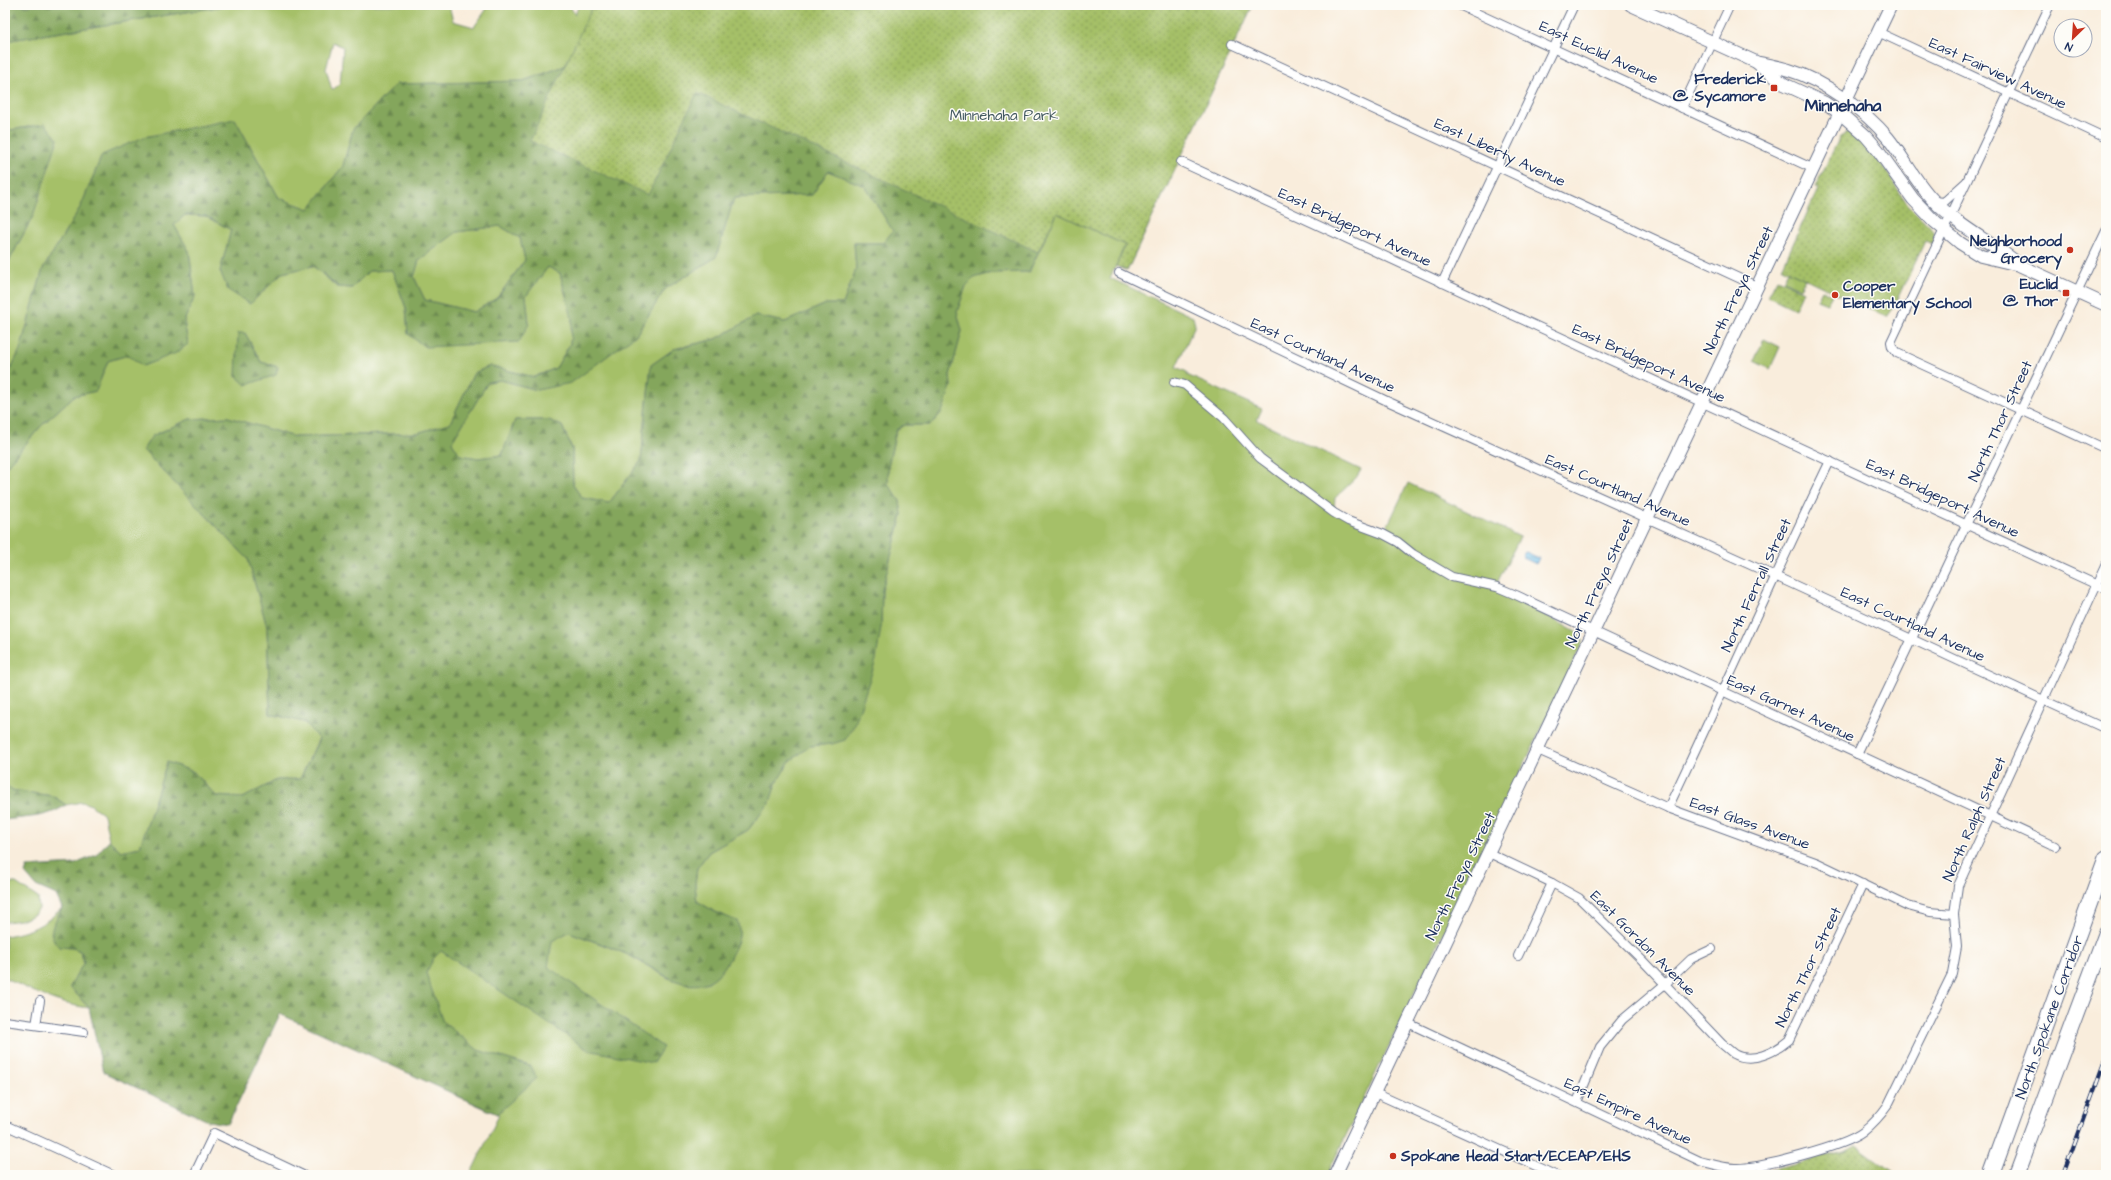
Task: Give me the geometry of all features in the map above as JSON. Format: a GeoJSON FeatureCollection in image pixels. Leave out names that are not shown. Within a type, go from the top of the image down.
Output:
{"type":"FeatureCollection","features":[{"type":"Feature","properties":{"kind":"highway","name":"North Spokane Corridor"},"geometry":{"type":"LineString","coordinates":[[1991,1175],[2106,858]]}},
{"type":"Feature","properties":{"kind":"highway","name":"North Spokane Corridor"},"geometry":{"type":"LineString","coordinates":[[2016,1175],[2106,934]]}},
{"type":"Feature","properties":{"kind":"street","name":"East Euclid Avenue"},"geometry":{"type":"LineString","coordinates":[[1459,5],[1814,169]]}},
{"type":"Feature","properties":{"kind":"street"},"geometry":{"type":"LineString","coordinates":[[1442,283],[1574,5]]}},
{"type":"Feature","properties":{"kind":"street"},"geometry":{"type":"LineString","coordinates":[[1631,5],[1756,62],[1791,70],[1832,90],[1846,99],[1872,121],[1888,138],[1912,175],[1951,218],[1988,241],[2019,265]]}},
{"type":"Feature","properties":{"kind":"street"},"geometry":{"type":"LineString","coordinates":[[1682,108],[1730,5]]}},
{"type":"Feature","properties":{"kind":"street","name":"North Freya Street"},"geometry":{"type":"LineString","coordinates":[[1335,1175],[1648,518],[1756,286],[1814,169],[1891,5]]}},
{"type":"Feature","properties":{"kind":"street"},"geometry":{"type":"LineString","coordinates":[[2050,5],[1945,231],[1891,342],[1892,347],[1897,353],[2106,449]]}},
{"type":"Feature","properties":{"kind":"street","name":"East Fairview Avenue"},"geometry":{"type":"LineString","coordinates":[[1878,32],[2106,138]]}},
{"type":"Feature","properties":{"kind":"street","name":"East Liberty Avenue"},"geometry":{"type":"LineString","coordinates":[[1232,44],[1756,286]]}},
{"type":"Feature","properties":{"kind":"street"},"geometry":{"type":"LineString","coordinates":[[1756,62],[1784,84],[1826,103],[1866,136],[1913,199],[1945,231],[1960,243],[1981,256],[2019,265],[2106,305]]}},
{"type":"Feature","properties":{"kind":"street","name":"East Bridgeport Avenue"},"geometry":{"type":"LineString","coordinates":[[1180,162],[2106,589]]}},
{"type":"Feature","properties":{"kind":"street"},"geometry":{"type":"LineString","coordinates":[[1934,201],[1944,202],[1969,179]]}},
{"type":"Feature","properties":{"kind":"street","name":"North Thor Street"},"geometry":{"type":"LineString","coordinates":[[1857,754],[2106,231]]}},
{"type":"Feature","properties":{"kind":"street","name":"East Courtland Avenue"},"geometry":{"type":"LineString","coordinates":[[1119,273],[1387,401],[1648,518],[2106,729]]}},
{"type":"Feature","properties":{"kind":"street","name":"East Garnet Avenue"},"geometry":{"type":"LineString","coordinates":[[1174,382],[1185,385],[1224,418],[1260,458],[1334,513],[1348,521],[1383,534],[1398,542],[1413,554],[1452,577],[1497,587],[1516,595],[1723,693],[2056,846]]}},
{"type":"Feature","properties":{"kind":"street","name":"North Ferrall Street"},"geometry":{"type":"LineString","coordinates":[[1668,808],[1830,461]]}},
{"type":"Feature","properties":{"kind":"street","name":"North Ralph Street"},"geometry":{"type":"LineString","coordinates":[[1847,1142],[1863,1132],[1877,1120],[1888,1105],[1952,974],[1957,947],[1954,914],[1958,886],[2106,564]]}},
{"type":"Feature","properties":{"kind":"street","name":"East Glass Avenue"},"geometry":{"type":"LineString","coordinates":[[1538,750],[1668,808],[1818,863],[1908,906],[1930,912],[1954,914]]}},
{"type":"Feature","properties":{"kind":"street","name":"East Gordon Avenue"},"geometry":{"type":"LineString","coordinates":[[1489,853],[1552,882],[1579,898],[1665,984],[1722,1044],[1734,1054],[1746,1057],[1761,1056],[1768,1053]]}},
{"type":"Feature","properties":{"kind":"street"},"geometry":{"type":"LineString","coordinates":[[1518,956],[1552,882]]}},
{"type":"Feature","properties":{"kind":"street","name":"North Thor Street"},"geometry":{"type":"LineString","coordinates":[[1768,1053],[1780,1048],[1789,1040],[1863,884]]}},
{"type":"Feature","properties":{"kind":"street"},"geometry":{"type":"LineString","coordinates":[[1577,1102],[1600,1047],[1622,1020],[1665,984],[1691,959],[1712,950]]}},
{"type":"Feature","properties":{"kind":"street"},"geometry":{"type":"LineString","coordinates":[[36,1025],[40,1001]]}},
{"type":"Feature","properties":{"kind":"street"},"geometry":{"type":"LineString","coordinates":[[5,1021],[84,1032]]}},
{"type":"Feature","properties":{"kind":"street","name":"East Empire Avenue"},"geometry":{"type":"LineString","coordinates":[[1408,1023],[1700,1160],[1722,1167],[1758,1167],[1847,1142]]}},
{"type":"Feature","properties":{"kind":"street"},"geometry":{"type":"LineString","coordinates":[[1375,1093],[1556,1175]]}},
{"type":"Feature","properties":{"kind":"street"},"geometry":{"type":"LineString","coordinates":[[5,1125],[114,1175]]}},
{"type":"Feature","properties":{"kind":"street"},"geometry":{"type":"LineString","coordinates":[[194,1175],[214,1133],[303,1175]]}},
{"type":"Feature","properties":{"kind":"green space"},"geometry":{"type":"Polygon","coordinates":[[[5,5],[230,5],[5,41],[5,5]]]}},
{"type":"Feature","properties":{"kind":"green space"},"geometry":{"type":"Polygon","coordinates":[[[230,5],[449,5],[453,21],[474,27],[486,10],[486,5],[569,5],[575,14],[579,5],[624,5],[573,63],[523,81],[396,84],[353,129],[343,166],[309,209],[279,198],[235,119],[102,155],[81,206],[43,269],[20,350],[5,381],[5,269],[33,216],[45,124],[5,131],[5,41],[230,5]],[[333,42],[326,69],[332,90],[340,84],[343,47],[333,42]]]}},
{"type":"Feature","properties":{"kind":"green space","name":"Minnehaha Park"},"geometry":{"type":"Polygon","coordinates":[[[593,5],[1253,5],[1127,271],[1116,266],[1125,245],[1057,213],[1038,252],[697,93],[648,195],[530,141],[593,5]]]}},
{"type":"Feature","properties":{"kind":"green space"},"geometry":{"type":"Polygon","coordinates":[[[1231,51],[1127,271],[1116,266],[1125,245],[1057,213],[1029,272],[991,273],[974,278],[966,286],[957,312],[962,331],[950,375],[951,387],[942,412],[931,425],[904,425],[896,430],[888,466],[888,484],[900,501],[902,514],[882,590],[881,627],[876,660],[855,724],[845,740],[832,744],[810,746],[789,762],[776,784],[770,802],[748,830],[709,852],[697,868],[695,885],[697,901],[715,912],[737,921],[739,926],[739,936],[736,945],[730,958],[719,974],[707,982],[694,985],[667,977],[626,954],[569,932],[552,941],[548,967],[663,1047],[653,1063],[588,1050],[441,951],[434,958],[426,973],[443,1022],[478,1050],[530,1066],[537,1078],[497,1114],[280,1014],[228,1124],[208,1121],[103,1072],[89,1008],[70,987],[84,962],[80,951],[73,948],[59,947],[55,942],[52,937],[52,928],[62,908],[56,895],[36,886],[25,873],[27,867],[75,864],[96,855],[109,840],[121,851],[140,847],[167,762],[194,772],[216,796],[243,798],[277,780],[300,779],[319,739],[304,722],[270,714],[267,627],[248,559],[143,450],[152,436],[190,419],[228,417],[295,437],[417,433],[450,423],[474,373],[490,366],[534,377],[556,368],[570,344],[572,319],[560,273],[548,267],[526,296],[529,324],[519,342],[425,347],[408,334],[406,308],[392,270],[369,271],[352,288],[338,287],[313,266],[282,273],[250,304],[228,290],[220,271],[231,230],[206,216],[185,215],[174,225],[189,251],[195,296],[184,321],[188,344],[176,353],[143,366],[128,355],[108,361],[96,391],[74,396],[41,426],[5,468],[5,381],[20,350],[43,269],[81,206],[102,155],[144,137],[235,119],[279,198],[309,209],[343,166],[353,129],[396,84],[523,81],[573,63],[1231,51]],[[828,171],[812,195],[734,198],[716,257],[665,289],[636,335],[571,383],[537,390],[501,380],[488,382],[452,442],[460,455],[478,458],[502,455],[515,420],[549,420],[562,426],[572,449],[573,485],[582,498],[609,503],[641,461],[651,365],[674,349],[716,339],[756,316],[785,322],[826,304],[843,304],[856,269],[854,243],[883,243],[893,231],[865,186],[828,171]],[[500,226],[457,232],[419,260],[414,277],[425,300],[474,312],[497,298],[525,260],[520,238],[500,226]]]}},
{"type":"Feature","properties":{"kind":"green space"},"geometry":{"type":"Polygon","coordinates":[[[45,124],[58,139],[33,216],[5,269],[5,131],[45,124]]]}},
{"type":"Feature","properties":{"kind":"green space"},"geometry":{"type":"Polygon","coordinates":[[[1847,133],[1864,142],[1872,151],[1908,204],[1935,233],[1932,244],[1925,241],[1894,307],[1887,317],[1782,268],[1818,189],[1815,187],[1840,137],[1847,133]]]}},
{"type":"Feature","properties":{"kind":"green space"},"geometry":{"type":"Polygon","coordinates":[[[828,171],[865,186],[893,231],[883,243],[854,243],[856,269],[843,304],[826,304],[785,322],[756,316],[716,339],[674,349],[651,365],[641,461],[609,503],[582,498],[573,485],[572,448],[562,426],[549,420],[515,420],[502,455],[478,458],[460,455],[452,442],[488,382],[501,380],[537,390],[636,335],[665,289],[716,257],[734,198],[812,195],[828,171]]]}},
{"type":"Feature","properties":{"kind":"green space"},"geometry":{"type":"Polygon","coordinates":[[[1057,213],[1126,245],[1110,278],[1193,317],[1195,325],[1176,367],[1187,372],[1187,375],[1262,409],[1257,420],[1361,470],[1356,478],[1335,498],[1334,508],[1385,531],[1408,483],[1520,537],[1494,589],[1550,617],[1579,634],[1582,639],[1582,644],[1327,1175],[470,1175],[499,1115],[455,1095],[426,973],[433,925],[569,932],[627,954],[668,978],[691,985],[709,982],[715,912],[697,901],[695,885],[697,868],[709,852],[748,830],[770,802],[775,784],[789,762],[810,746],[832,744],[881,627],[882,590],[902,515],[900,501],[888,484],[888,466],[896,430],[904,425],[931,425],[951,387],[950,375],[962,331],[957,312],[966,286],[974,278],[991,273],[1029,272],[1057,213]]]}},
{"type":"Feature","properties":{"kind":"green space"},"geometry":{"type":"Polygon","coordinates":[[[185,215],[206,216],[231,230],[220,272],[250,304],[282,273],[313,266],[337,287],[352,288],[369,271],[392,270],[406,308],[408,334],[529,324],[526,296],[548,267],[560,273],[572,319],[570,344],[556,368],[534,377],[490,366],[474,373],[450,423],[417,433],[295,437],[228,417],[190,419],[152,436],[143,450],[248,559],[267,627],[270,714],[304,722],[319,738],[300,779],[277,780],[243,798],[216,796],[194,772],[167,762],[140,847],[121,851],[109,840],[104,815],[91,805],[82,802],[66,805],[53,796],[11,790],[5,784],[5,468],[41,426],[74,396],[96,391],[108,361],[128,355],[188,344],[184,321],[195,296],[189,251],[174,225],[185,215]],[[245,333],[236,377],[278,367],[261,362],[245,333]]]}},
{"type":"Feature","properties":{"kind":"green space"},"geometry":{"type":"Polygon","coordinates":[[[500,226],[520,238],[525,260],[497,298],[474,312],[425,300],[414,277],[419,260],[457,232],[500,226]]]}},
{"type":"Feature","properties":{"kind":"green space"},"geometry":{"type":"Polygon","coordinates":[[[1788,271],[1805,279],[1800,288],[1783,281],[1788,271]]]}},
{"type":"Feature","properties":{"kind":"green space"},"geometry":{"type":"Polygon","coordinates":[[[1777,279],[1803,291],[1795,309],[1768,296],[1777,279]]]}},
{"type":"Feature","properties":{"kind":"green space"},"geometry":{"type":"Polygon","coordinates":[[[1822,290],[1832,295],[1827,304],[1817,300],[1822,290]]]}},
{"type":"Feature","properties":{"kind":"green space"},"geometry":{"type":"Polygon","coordinates":[[[238,333],[245,333],[261,362],[278,367],[276,375],[246,385],[236,376],[238,333]]]}},
{"type":"Feature","properties":{"kind":"green space"},"geometry":{"type":"Polygon","coordinates":[[[1764,339],[1780,347],[1770,369],[1754,361],[1764,339]]]}},
{"type":"Feature","properties":{"kind":"green space"},"geometry":{"type":"Polygon","coordinates":[[[5,784],[11,790],[53,796],[66,805],[44,815],[5,820],[5,784]]]}},
{"type":"Feature","properties":{"kind":"green space"},"geometry":{"type":"Polygon","coordinates":[[[5,883],[16,883],[38,898],[39,909],[36,913],[28,918],[5,922],[5,883]]]}},
{"type":"Feature","properties":{"kind":"green space"},"geometry":{"type":"Polygon","coordinates":[[[62,908],[51,933],[59,947],[73,948],[80,951],[84,962],[70,987],[89,1008],[66,1004],[36,993],[5,978],[5,936],[36,927],[49,919],[62,908]]]}},
{"type":"Feature","properties":{"kind":"green space"},"geometry":{"type":"Polygon","coordinates":[[[1856,1145],[1897,1175],[1721,1175],[1721,1173],[1752,1173],[1783,1167],[1845,1151],[1856,1145]]]}},
{"type":"Feature","properties":{"kind":"water"},"geometry":{"type":"Polygon","coordinates":[[[1526,552],[1539,558],[1536,564],[1523,558],[1523,553],[1526,552]]]}},
{"type":"Feature","properties":{"kind":"railway"},"geometry":{"type":"LineString","coordinates":[[2063,1175],[2106,1057]]}},
{"type":"Feature","properties":{"kind":"place","name":"Frederick @ Sycamore"},"geometry":{"type":"Point","coordinates":[1774,88]}},
{"type":"Feature","properties":{"kind":"place","name":"Neighborhood Grocery"},"geometry":{"type":"Point","coordinates":[2070,250]}},
{"type":"Feature","properties":{"kind":"place","name":"Euclid @ Thor"},"geometry":{"type":"Point","coordinates":[2066,293]}},
{"type":"Feature","properties":{"kind":"place","name":"Cooper Elementary School"},"geometry":{"type":"Point","coordinates":[1835,295]}},
{"type":"Feature","properties":{"kind":"place","name":"Spokane Head Start/ECEAP/EHS"},"geometry":{"type":"Point","coordinates":[1393,1156]}},
{"type":"Feature","properties":{"kind":"district","name":"Minnehaha"},"geometry":{"type":"Point","coordinates":[1843,105]}}]}
